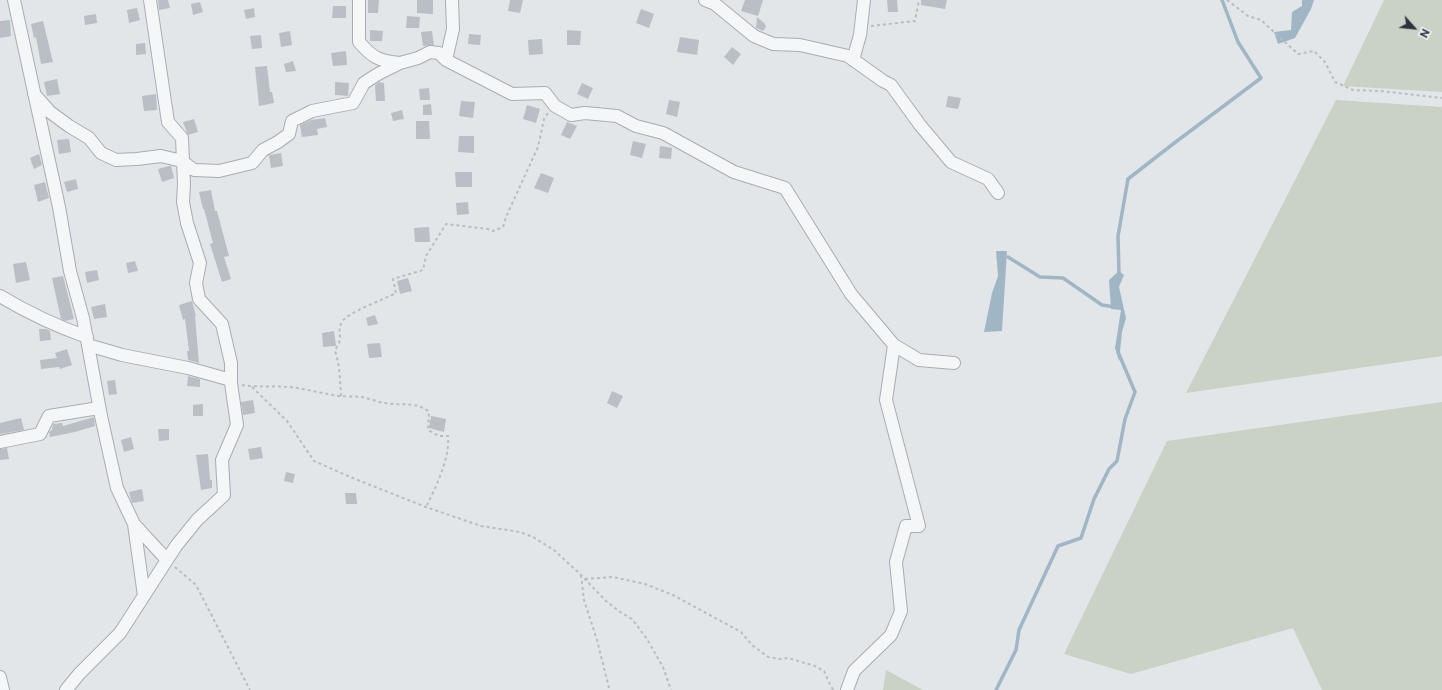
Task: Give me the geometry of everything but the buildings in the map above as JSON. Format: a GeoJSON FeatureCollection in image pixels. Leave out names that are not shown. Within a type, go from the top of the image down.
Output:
{"type":"FeatureCollection","features":[{"type":"Feature","properties":{"kind":"street"},"geometry":{"type":"LineString","coordinates":[[14,0],[59,207],[70,271],[83,318],[99,408],[117,488],[134,524],[167,560]]}},
{"type":"Feature","properties":{"kind":"street"},"geometry":{"type":"LineString","coordinates":[[66,690],[79,674],[120,633],[176,546],[197,520],[224,495],[222,460],[237,425],[231,381],[231,363],[222,324],[199,298],[196,283],[200,263],[182,202],[184,184],[182,138],[168,122],[164,105],[150,0]]}},
{"type":"Feature","properties":{"kind":"street"},"geometry":{"type":"LineString","coordinates":[[359,0],[359,42],[370,54],[383,61],[400,63]]}},
{"type":"Feature","properties":{"kind":"street"},"geometry":{"type":"LineString","coordinates":[[446,60],[453,29],[452,0]]}},
{"type":"Feature","properties":{"kind":"street"},"geometry":{"type":"LineString","coordinates":[[705,0],[715,4],[754,36],[773,44],[800,45],[848,56],[891,85],[920,125],[951,162],[988,180],[998,193]]}},
{"type":"Feature","properties":{"kind":"street"},"geometry":{"type":"LineString","coordinates":[[853,60],[861,28],[864,0]]}},
{"type":"Feature","properties":{"kind":"street"},"geometry":{"type":"LineString","coordinates":[[34,94],[50,112],[89,138],[101,153],[116,160],[161,156],[182,161],[194,170],[219,171],[252,163],[263,150],[289,134],[292,121],[312,111],[353,103],[364,83],[400,63],[418,58],[430,52],[439,53],[446,60],[512,94],[545,93],[555,106],[571,115],[585,114],[617,116],[636,126],[663,133],[734,172],[785,188],[851,294],[894,345],[919,360],[954,363]]}},
{"type":"Feature","properties":{"kind":"street"},"geometry":{"type":"LineString","coordinates":[[0,296],[25,311],[87,341],[122,355],[188,368],[231,381]]}},
{"type":"Feature","properties":{"kind":"street"},"geometry":{"type":"LineString","coordinates":[[847,690],[854,671],[891,635],[901,611],[896,562],[906,526],[918,526],[886,400],[894,345]]}},
{"type":"Feature","properties":{"kind":"street"},"geometry":{"type":"LineString","coordinates":[[0,442],[40,434],[49,416],[99,408]]}},
{"type":"Feature","properties":{"kind":"street"},"geometry":{"type":"LineString","coordinates":[[134,524],[144,596]]}},
{"type":"Feature","properties":{"kind":"street"},"geometry":{"type":"LineString","coordinates":[[0,677],[3,690]]}},
{"type":"Feature","properties":{"kind":"path"},"geometry":{"type":"LineString","coordinates":[[861,28],[915,21],[919,0]]}},
{"type":"Feature","properties":{"kind":"path"},"geometry":{"type":"LineString","coordinates":[[1227,0],[1248,16],[1261,20],[1298,54],[1314,51],[1325,62],[1335,82],[1348,88],[1353,90],[1381,91],[1442,98]]}},
{"type":"Feature","properties":{"kind":"path"},"geometry":{"type":"LineString","coordinates":[[341,396],[340,370],[335,351],[339,343],[339,331],[342,320],[350,314],[396,293],[393,279],[423,270],[426,256],[446,224],[488,229],[493,231],[503,227],[528,166],[538,147],[544,119],[555,106]]}},
{"type":"Feature","properties":{"kind":"path"},"geometry":{"type":"LineString","coordinates":[[231,381],[252,387],[283,386],[397,405],[410,404],[426,409],[429,412],[428,430],[439,436],[448,436],[449,444],[440,477],[426,507]]}},
{"type":"Feature","properties":{"kind":"path"},"geometry":{"type":"LineString","coordinates":[[252,387],[288,420],[314,461],[426,507],[481,526],[520,532],[533,537],[554,550],[585,578],[606,601],[632,619],[648,639],[663,667],[671,690]]}},
{"type":"Feature","properties":{"kind":"path"},"geometry":{"type":"LineString","coordinates":[[167,560],[196,585],[250,690]]}},
{"type":"Feature","properties":{"kind":"path"},"geometry":{"type":"LineString","coordinates":[[580,574],[584,600],[597,640],[609,688]]}},
{"type":"Feature","properties":{"kind":"path"},"geometry":{"type":"LineString","coordinates":[[585,578],[613,577],[645,584],[673,595],[741,632],[752,645],[768,657],[781,659],[788,658],[815,666],[824,671],[834,690]]}},
{"type":"Feature","properties":{"kind":"green space"},"geometry":{"type":"Polygon","coordinates":[[[1384,0],[1442,0],[1442,92],[1343,86],[1384,0]]]}},
{"type":"Feature","properties":{"kind":"green space"},"geometry":{"type":"Polygon","coordinates":[[[1336,100],[1442,107],[1442,356],[1186,393],[1336,100]]]}},
{"type":"Feature","properties":{"kind":"green space"},"geometry":{"type":"Polygon","coordinates":[[[1442,402],[1442,690],[1322,690],[1293,628],[1131,674],[1064,654],[1167,441],[1442,402]]]}},
{"type":"Feature","properties":{"kind":"green space"},"geometry":{"type":"Polygon","coordinates":[[[886,670],[923,690],[883,690],[886,670]]]}},
{"type":"Feature","properties":{"kind":"water"},"geometry":{"type":"Polygon","coordinates":[[[1302,0],[1314,0],[1311,9],[1295,38],[1278,44],[1274,32],[1291,30],[1292,12],[1302,6],[1302,0]]]}},
{"type":"Feature","properties":{"kind":"water"},"geometry":{"type":"Polygon","coordinates":[[[996,251],[1007,251],[1002,331],[984,332],[992,293],[998,276],[996,251]]]}},
{"type":"Feature","properties":{"kind":"water"},"geometry":{"type":"Polygon","coordinates":[[[1119,271],[1124,275],[1119,287],[1126,318],[1122,332],[1119,361],[1115,348],[1121,310],[1111,309],[1109,280],[1119,271]]]}},
{"type":"Feature","properties":{"kind":"waterway"},"geometry":{"type":"LineString","coordinates":[[1119,274],[1118,236],[1128,179],[1261,78],[1238,42],[1222,0]]}},
{"type":"Feature","properties":{"kind":"waterway"},"geometry":{"type":"LineString","coordinates":[[1008,257],[1040,277],[1063,278],[1102,305],[1115,307]]}},
{"type":"Feature","properties":{"kind":"waterway"},"geometry":{"type":"LineString","coordinates":[[996,690],[1016,650],[1019,630],[1058,546],[1081,538],[1094,499],[1109,469],[1117,461],[1125,419],[1135,392],[1118,352]]}}]}
